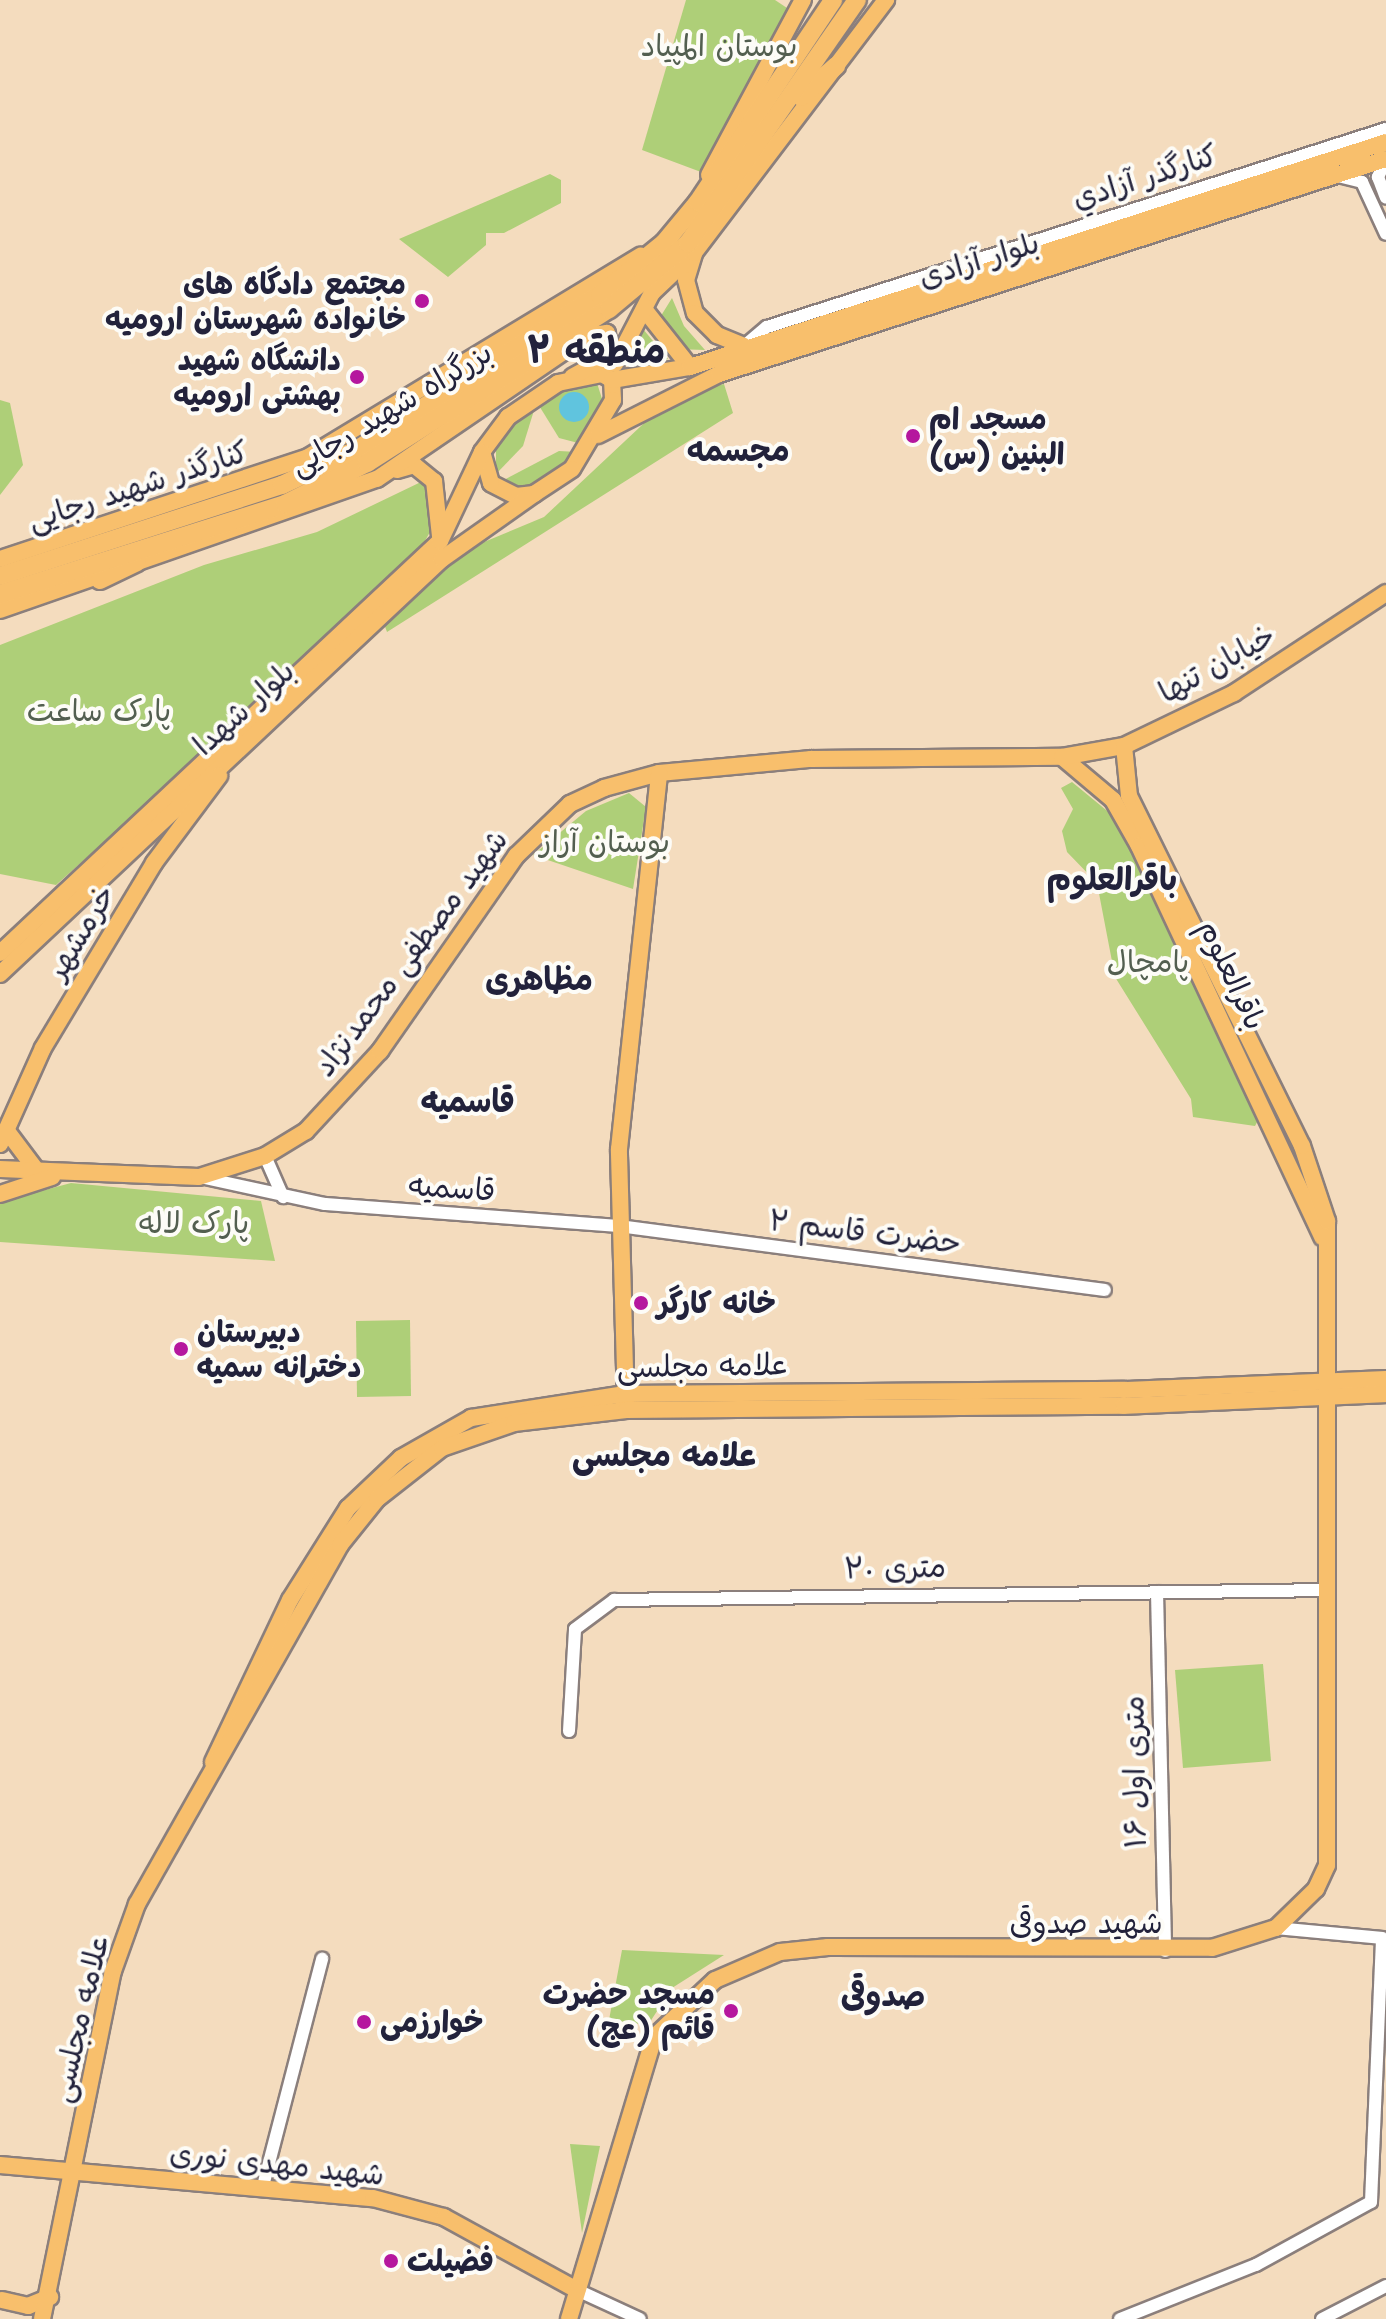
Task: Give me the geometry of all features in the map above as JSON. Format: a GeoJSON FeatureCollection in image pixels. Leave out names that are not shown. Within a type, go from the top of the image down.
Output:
{"type":"FeatureCollection","features":[{"type":"Feature","properties":{"kind":"highway","name":"بزرگراه شهید رجایی"},"geometry":{"type":"LineString","coordinates":[[0,576],[282,485],[358,449],[638,267],[664,243],[698,202],[833,0]]}},
{"type":"Feature","properties":{"kind":"highway"},"geometry":{"type":"LineString","coordinates":[[781,114],[857,0]]}},
{"type":"Feature","properties":{"kind":"highway"},"geometry":{"type":"LineString","coordinates":[[781,114],[836,66]]}},
{"type":"Feature","properties":{"kind":"highway","name":"بزرگراه شهید رجایی"},"geometry":{"type":"LineString","coordinates":[[0,594],[285,504],[367,463],[609,309],[691,248],[781,114]]}},
{"type":"Feature","properties":{"kind":"highway"},"geometry":{"type":"LineString","coordinates":[[100,580],[196,534]]}},
{"type":"Feature","properties":{"kind":"main road"},"geometry":{"type":"LineString","coordinates":[[698,202],[803,0]]}},
{"type":"Feature","properties":{"kind":"main road"},"geometry":{"type":"LineString","coordinates":[[598,435],[613,400],[611,378],[644,309],[886,0]]}},
{"type":"Feature","properties":{"kind":"main road","name":"بلوار آزادی"},"geometry":{"type":"LineString","coordinates":[[572,377],[611,378],[690,367],[744,346],[1195,196],[1386,142]]}},
{"type":"Feature","properties":{"kind":"main road","name":"بلوار آزادی"},"geometry":{"type":"LineString","coordinates":[[598,435],[719,374],[1386,160]]}},
{"type":"Feature","properties":{"kind":"main road","name":"کنارگذر شهید رجایی"},"geometry":{"type":"LineString","coordinates":[[0,559],[308,457],[664,243]]}},
{"type":"Feature","properties":{"kind":"main road"},"geometry":{"type":"LineString","coordinates":[[691,248],[686,280],[695,313],[717,335],[744,346]]}},
{"type":"Feature","properties":{"kind":"main road"},"geometry":{"type":"LineString","coordinates":[[644,309],[690,367]]}},
{"type":"Feature","properties":{"kind":"main road","name":"بلوار شهدا"},"geometry":{"type":"LineString","coordinates":[[0,953],[146,823],[440,541],[482,452],[508,417],[610,356],[607,333],[587,336],[377,479]]}},
{"type":"Feature","properties":{"kind":"main road","name":"بلوار شهدا"},"geometry":{"type":"LineString","coordinates":[[0,974],[146,823],[228,760],[442,559],[572,469],[598,435]]}},
{"type":"Feature","properties":{"kind":"main road"},"geometry":{"type":"LineString","coordinates":[[482,452],[486,475],[498,489],[534,494]]}},
{"type":"Feature","properties":{"kind":"main road"},"geometry":{"type":"LineString","coordinates":[[0,610],[100,580],[377,479],[422,467],[438,492],[440,541]]}},
{"type":"Feature","properties":{"kind":"main road","name":"خیابان تنها"},"geometry":{"type":"LineString","coordinates":[[1062,757],[1124,746],[1234,693],[1386,593]]}},
{"type":"Feature","properties":{"kind":"main road","name":"باقرالعلوم"},"geometry":{"type":"LineString","coordinates":[[1124,746],[1129,796],[1302,1146],[1327,1221],[1322,1237],[1324,1392]]}},
{"type":"Feature","properties":{"kind":"main road","name":"باقرالعلوم"},"geometry":{"type":"LineString","coordinates":[[1062,757],[1113,800],[1139,846],[1322,1237]]}},
{"type":"Feature","properties":{"kind":"main road","name":"شهید مصطفی محمدنژاد"},"geometry":{"type":"LineString","coordinates":[[0,1169],[199,1177],[265,1156],[306,1131],[380,1051],[516,856],[547,824],[604,788],[659,773],[811,759],[1062,757]]}},
{"type":"Feature","properties":{"kind":"main road","name":"خرمشهر"},"geometry":{"type":"LineString","coordinates":[[3,1138],[43,1048],[154,863],[228,760]]}},
{"type":"Feature","properties":{"kind":"main road"},"geometry":{"type":"LineString","coordinates":[[626,1402],[619,1226],[625,1069],[659,773]]}},
{"type":"Feature","properties":{"kind":"main road"},"geometry":{"type":"LineString","coordinates":[[146,823],[154,863]]}},
{"type":"Feature","properties":{"kind":"main road"},"geometry":{"type":"LineString","coordinates":[[3,1138],[37,1171]]}},
{"type":"Feature","properties":{"kind":"main road"},"geometry":{"type":"LineString","coordinates":[[0,1194],[70,1173]]}},
{"type":"Feature","properties":{"kind":"main road","name":"علامه مجلسی"},"geometry":{"type":"LineString","coordinates":[[1324,1392],[1386,1379]]}},
{"type":"Feature","properties":{"kind":"main road","name":"علامه مجلسی"},"geometry":{"type":"LineString","coordinates":[[50,2297],[113,1971],[156,1865],[211,1767],[262,1694],[309,1583],[377,1499],[443,1439],[626,1402],[1324,1392],[1386,1394]]}},
{"type":"Feature","properties":{"kind":"main road","name":"شهید صدوقی"},"geometry":{"type":"LineString","coordinates":[[569,2319],[654,2037],[715,1980],[770,1955],[828,1947],[1165,1951],[1224,1945],[1276,1928],[1316,1889],[1327,1865],[1328,1590],[1324,1392]]}},
{"type":"Feature","properties":{"kind":"main road","name":"شهید مهدی نوری"},"geometry":{"type":"LineString","coordinates":[[0,2165],[373,2198],[444,2217],[577,2290]]}},
{"type":"Feature","properties":{"kind":"main road"},"geometry":{"type":"LineString","coordinates":[[1,2298],[28,2306],[50,2297]]}},
{"type":"Feature","properties":{"kind":"main road"},"geometry":{"type":"LineString","coordinates":[[42,2319],[50,2297]]}},
{"type":"Feature","properties":{"kind":"main road"},"geometry":{"type":"LineString","coordinates":[[48,2319],[50,2297]]}},
{"type":"Feature","properties":{"kind":"main road"},"geometry":{"type":"LineString","coordinates":[[1,2298],[8,2319]]}},
{"type":"Feature","properties":{"kind":"street","name":"کنارگذر آزادي"},"geometry":{"type":"LineString","coordinates":[[1195,196],[1386,129]]}},
{"type":"Feature","properties":{"kind":"street"},"geometry":{"type":"LineString","coordinates":[[1386,160],[1378,177],[1386,198]]}},
{"type":"Feature","properties":{"kind":"street"},"geometry":{"type":"LineString","coordinates":[[1335,176],[1362,182],[1378,177]]}},
{"type":"Feature","properties":{"kind":"street"},"geometry":{"type":"LineString","coordinates":[[1362,182],[1386,234]]}},
{"type":"Feature","properties":{"kind":"street"},"geometry":{"type":"LineString","coordinates":[[265,1156],[283,1197]]}},
{"type":"Feature","properties":{"kind":"street","name":"قاسمیه"},"geometry":{"type":"LineString","coordinates":[[199,1177],[283,1197],[619,1226]]}},
{"type":"Feature","properties":{"kind":"street","name":"۲ حضرت قاسم"},"geometry":{"type":"LineString","coordinates":[[619,1226],[1105,1290]]}},
{"type":"Feature","properties":{"kind":"street","name":"۲۰ متری"},"geometry":{"type":"LineString","coordinates":[[569,1731],[575,1629],[614,1600],[1328,1590]]}},
{"type":"Feature","properties":{"kind":"street","name":"۱۶ متری اول"},"geometry":{"type":"LineString","coordinates":[[1157,1592],[1165,1951]]}},
{"type":"Feature","properties":{"kind":"street"},"geometry":{"type":"LineString","coordinates":[[1120,2319],[1256,2265],[1371,2202],[1382,1938],[1276,1928]]}},
{"type":"Feature","properties":{"kind":"street"},"geometry":{"type":"LineString","coordinates":[[263,2186],[322,1959]]}},
{"type":"Feature","properties":{"kind":"street"},"geometry":{"type":"LineString","coordinates":[[1322,2319],[1386,2286]]}},
{"type":"Feature","properties":{"kind":"street"},"geometry":{"type":"LineString","coordinates":[[577,2290],[640,2319]]}},
{"type":"Feature","properties":{"kind":"green space","name":"بوستان المپیاد"},"geometry":{"type":"Polygon","coordinates":[[[686,0],[775,0],[790,10],[701,172],[642,150],[686,0]]]}},
{"type":"Feature","properties":{"kind":"green space"},"geometry":{"type":"Polygon","coordinates":[[[550,174],[561,180],[561,203],[504,233],[486,233],[486,245],[448,277],[399,239],[550,174]]]}},
{"type":"Feature","properties":{"kind":"green space"},"geometry":{"type":"Polygon","coordinates":[[[672,298],[684,326],[705,350],[675,349],[659,319],[672,298]]]}},
{"type":"Feature","properties":{"kind":"green space"},"geometry":{"type":"Polygon","coordinates":[[[643,329],[668,359],[631,367],[633,347],[643,329]]]}},
{"type":"Feature","properties":{"kind":"green space"},"geometry":{"type":"Polygon","coordinates":[[[597,383],[603,402],[582,444],[559,438],[538,404],[568,384],[597,383]]]}},
{"type":"Feature","properties":{"kind":"green space"},"geometry":{"type":"Polygon","coordinates":[[[724,384],[733,413],[387,632],[383,621],[460,552],[544,517],[673,396],[724,384]]]}},
{"type":"Feature","properties":{"kind":"green space"},"geometry":{"type":"Polygon","coordinates":[[[0,400],[10,403],[23,465],[0,495],[0,400]]]}},
{"type":"Feature","properties":{"kind":"green space"},"geometry":{"type":"Polygon","coordinates":[[[535,407],[523,446],[496,474],[496,439],[535,407]]]}},
{"type":"Feature","properties":{"kind":"green space"},"geometry":{"type":"Polygon","coordinates":[[[559,451],[578,452],[532,489],[502,481],[559,451]]]}},
{"type":"Feature","properties":{"kind":"green space","name":"پارک ساعت"},"geometry":{"type":"Polygon","coordinates":[[[423,481],[433,496],[434,525],[422,546],[132,817],[56,885],[0,874],[0,645],[204,565],[317,532],[423,481]]]}},
{"type":"Feature","properties":{"kind":"green space","name":"پامچال"},"geometry":{"type":"Polygon","coordinates":[[[1072,782],[1117,819],[1262,1113],[1255,1126],[1193,1117],[1191,1099],[1115,977],[1097,883],[1067,852],[1062,831],[1073,809],[1061,788],[1072,782]]]}},
{"type":"Feature","properties":{"kind":"green space","name":"بوستان آراز"},"geometry":{"type":"Polygon","coordinates":[[[629,793],[646,807],[633,889],[533,855],[586,811],[629,793]]]}},
{"type":"Feature","properties":{"kind":"green space","name":"پارک لاله"},"geometry":{"type":"Polygon","coordinates":[[[71,1183],[261,1201],[275,1261],[0,1242],[0,1202],[71,1183]]]}},
{"type":"Feature","properties":{"kind":"green space"},"geometry":{"type":"Polygon","coordinates":[[[410,1320],[411,1396],[357,1397],[356,1321],[410,1320]]]}},
{"type":"Feature","properties":{"kind":"green space"},"geometry":{"type":"Polygon","coordinates":[[[1263,1664],[1271,1761],[1183,1768],[1175,1670],[1263,1664]]]}},
{"type":"Feature","properties":{"kind":"green space"},"geometry":{"type":"Polygon","coordinates":[[[622,1950],[724,1955],[672,1988],[648,2025],[609,2020],[622,1950]]]}},
{"type":"Feature","properties":{"kind":"green space"},"geometry":{"type":"Polygon","coordinates":[[[570,2144],[600,2146],[582,2233],[570,2144]]]}},
{"type":"Feature","properties":{"kind":"water"},"geometry":{"type":"Polygon","coordinates":[[[574,392],[585,396],[589,407],[585,418],[574,422],[563,418],[559,407],[563,396],[574,392]]]}},
{"type":"Feature","properties":{"kind":"place","name":"مجتمع دادگاه های خانواده شهرستان ارومیه"},"geometry":{"type":"Point","coordinates":[422,301]}},
{"type":"Feature","properties":{"kind":"place","name":"دانشگاه شهید بهشتی ارومیه"},"geometry":{"type":"Point","coordinates":[357,377]}},
{"type":"Feature","properties":{"kind":"place","name":"مسجد ام البنین (س)"},"geometry":{"type":"Point","coordinates":[913,436]}},
{"type":"Feature","properties":{"kind":"place","name":"خانه کارگر"},"geometry":{"type":"Point","coordinates":[641,1303]}},
{"type":"Feature","properties":{"kind":"place","name":"دبیرستان دخترانه سمیه"},"geometry":{"type":"Point","coordinates":[181,1349]}},
{"type":"Feature","properties":{"kind":"place","name":"مسجد حضرت قائم (عج)"},"geometry":{"type":"Point","coordinates":[731,2011]}},
{"type":"Feature","properties":{"kind":"place","name":"خوارزمی"},"geometry":{"type":"Point","coordinates":[364,2022]}},
{"type":"Feature","properties":{"kind":"place","name":"فضیلت"},"geometry":{"type":"Point","coordinates":[391,2261]}},
{"type":"Feature","properties":{"kind":"district","name":"منطقه ۲"},"geometry":{"type":"Point","coordinates":[596,350]}},
{"type":"Feature","properties":{"kind":"district","name":"مجسمه"},"geometry":{"type":"Point","coordinates":[738,450]}},
{"type":"Feature","properties":{"kind":"district","name":"باقرالعلوم"},"geometry":{"type":"Point","coordinates":[1112,879]}},
{"type":"Feature","properties":{"kind":"district","name":"مظاهری"},"geometry":{"type":"Point","coordinates":[539,979]}},
{"type":"Feature","properties":{"kind":"district","name":"قاسمیه"},"geometry":{"type":"Point","coordinates":[468,1101]}},
{"type":"Feature","properties":{"kind":"district","name":"علامه مجلسی"},"geometry":{"type":"Point","coordinates":[665,1455]}},
{"type":"Feature","properties":{"kind":"district","name":"صدوقی"},"geometry":{"type":"Point","coordinates":[883,1995]}}]}
